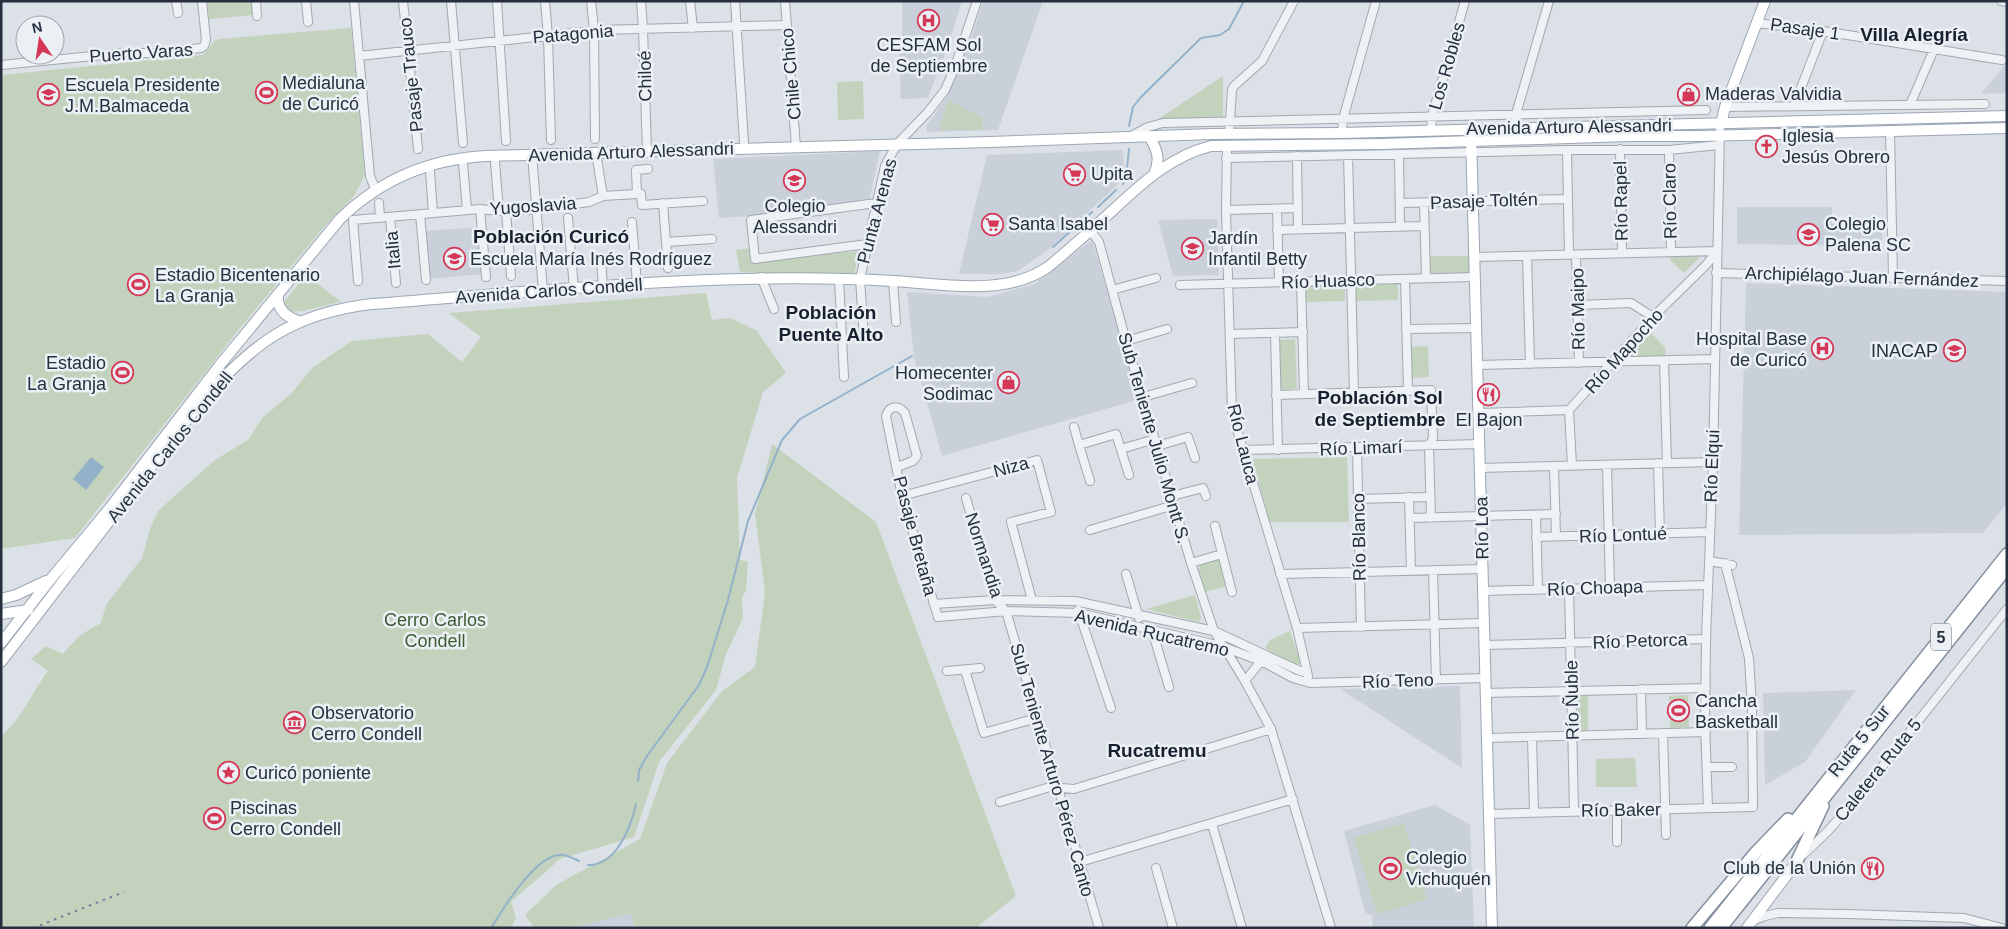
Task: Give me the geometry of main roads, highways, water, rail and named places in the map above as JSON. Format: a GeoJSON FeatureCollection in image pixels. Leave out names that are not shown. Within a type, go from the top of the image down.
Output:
{"type":"FeatureCollection","features":[{"type":"Feature","properties":{"kind":"highway","name":"Ruta 5 Sur"},"geometry":{"type":"LineString","coordinates":[[1710,928],[2007,554]]}},
{"type":"Feature","properties":{"kind":"highway","name":"Ruta 5 Sur"},"geometry":{"type":"LineString","coordinates":[[1721,928],[2007,568]]}},
{"type":"Feature","properties":{"kind":"highway"},"geometry":{"type":"LineString","coordinates":[[1692,928],[1756,852],[1837,767]]}},
{"type":"Feature","properties":{"kind":"highway"},"geometry":{"type":"LineString","coordinates":[[1796,863],[1830,790]]}},
{"type":"Feature","properties":{"kind":"main road"},"geometry":{"type":"LineString","coordinates":[[1720,135],[1725,107],[1764,1]]}},
{"type":"Feature","properties":{"kind":"main road","name":"Avenida Arturo Alessandri"},"geometry":{"type":"LineString","coordinates":[[1211,146],[1702,136],[2007,116]]}},
{"type":"Feature","properties":{"kind":"main road","name":"Avenida Arturo Alessandri"},"geometry":{"type":"LineString","coordinates":[[219,366],[340,219],[375,189],[408,172],[448,160],[473,156],[1131,136],[1515,128],[1720,135],[2007,128]]}},
{"type":"Feature","properties":{"kind":"main road","name":"Río Loa"},"geometry":{"type":"LineString","coordinates":[[1470,129],[1474,202],[1492,928]]}},
{"type":"Feature","properties":{"kind":"main road"},"geometry":{"type":"LineString","coordinates":[[1211,146],[1228,134]]}},
{"type":"Feature","properties":{"kind":"main road"},"geometry":{"type":"LineString","coordinates":[[1149,136],[1158,154],[1158,165],[1154,174]]}},
{"type":"Feature","properties":{"kind":"main road","name":"Avenida Carlos Condell"},"geometry":{"type":"LineString","coordinates":[[1,662],[208,394],[234,367],[256,348],[283,329],[299,322],[334,309],[353,306],[637,284],[762,277],[860,279],[948,285],[988,285],[1021,281],[1048,267],[1154,174],[1182,156],[1211,146]]}},
{"type":"Feature","properties":{"kind":"main road"},"geometry":{"type":"LineString","coordinates":[[278,294],[278,301],[282,311],[299,322]]}},
{"type":"Feature","properties":{"kind":"main road","name":"Avenida Carlos Condell"},"geometry":{"type":"LineString","coordinates":[[1,643],[219,366]]}},
{"type":"Feature","properties":{"kind":"main road"},"geometry":{"type":"LineString","coordinates":[[1,599],[22,593],[50,580]]}},
{"type":"Feature","properties":{"kind":"main road"},"geometry":{"type":"LineString","coordinates":[[1,614],[26,610],[46,604]]}},
{"type":"Feature","properties":{"kind":"main road","name":"Caletera Ruta 5"},"geometry":{"type":"LineString","coordinates":[[1749,925],[1796,863]]}},
{"type":"Feature","properties":{"kind":"water"},"geometry":{"type":"Polygon","coordinates":[[[91,457],[104,467],[86,490],[73,479],[91,457]]]}},
{"type":"Feature","properties":{"kind":"waterway"},"geometry":{"type":"LineString","coordinates":[[1129,126],[1133,107],[1141,97],[1201,38],[1220,35],[1229,29],[1244,1]]}},
{"type":"Feature","properties":{"kind":"waterway"},"geometry":{"type":"LineString","coordinates":[[1123,184],[1126,178],[1129,149]]}},
{"type":"Feature","properties":{"kind":"waterway"},"geometry":{"type":"LineString","coordinates":[[1098,207],[1116,190]]}},
{"type":"Feature","properties":{"kind":"waterway"},"geometry":{"type":"LineString","coordinates":[[1053,247],[1092,212]]}},
{"type":"Feature","properties":{"kind":"waterway"},"geometry":{"type":"LineString","coordinates":[[638,781],[639,770],[647,756],[699,685],[707,667],[728,600],[748,521],[782,440],[800,419],[912,356]]}},
{"type":"Feature","properties":{"kind":"waterway"},"geometry":{"type":"LineString","coordinates":[[588,865],[598,864],[607,859],[621,844],[636,804]]}},
{"type":"Feature","properties":{"kind":"waterway"},"geometry":{"type":"LineString","coordinates":[[491,928],[522,882],[543,862],[554,856],[564,855],[579,861]]}},
{"type":"Feature","properties":{"kind":"railway"},"geometry":{"type":"LineString","coordinates":[[33,928],[124,892]]}},
{"type":"Feature","properties":{"kind":"place","name":"CESFAM Sol de Septiembre"},"geometry":{"type":"Point","coordinates":[929,20]}},
{"type":"Feature","properties":{"kind":"place","name":"Medialuna de Curicó"},"geometry":{"type":"Point","coordinates":[266,93]}},
{"type":"Feature","properties":{"kind":"place","name":"Maderas Valvidia"},"geometry":{"type":"Point","coordinates":[1689,94]}},
{"type":"Feature","properties":{"kind":"place","name":"Escuela Presidente J.M.Balmaceda"},"geometry":{"type":"Point","coordinates":[49,95]}},
{"type":"Feature","properties":{"kind":"place","name":"Iglesia Jesús Obrero"},"geometry":{"type":"Point","coordinates":[1766,146]}},
{"type":"Feature","properties":{"kind":"place","name":"Upita"},"geometry":{"type":"Point","coordinates":[1075,174]}},
{"type":"Feature","properties":{"kind":"place","name":"Colegio Alessandri"},"geometry":{"type":"Point","coordinates":[795,181]}},
{"type":"Feature","properties":{"kind":"place","name":"Santa Isabel"},"geometry":{"type":"Point","coordinates":[992,224]}},
{"type":"Feature","properties":{"kind":"place","name":"Colegio Palena SC"},"geometry":{"type":"Point","coordinates":[1809,234]}},
{"type":"Feature","properties":{"kind":"place","name":"Jardín Infantil Betty"},"geometry":{"type":"Point","coordinates":[1192,248]}},
{"type":"Feature","properties":{"kind":"place","name":"Escuela María Inés Rodríguez"},"geometry":{"type":"Point","coordinates":[454,259]}},
{"type":"Feature","properties":{"kind":"place","name":"Estadio Bicentenario La Granja"},"geometry":{"type":"Point","coordinates":[139,285]}},
{"type":"Feature","properties":{"kind":"place","name":"Hospital Base de Curicó"},"geometry":{"type":"Point","coordinates":[1823,349]}},
{"type":"Feature","properties":{"kind":"place","name":"INACAP"},"geometry":{"type":"Point","coordinates":[1954,351]}},
{"type":"Feature","properties":{"kind":"place","name":"Estadio La Granja"},"geometry":{"type":"Point","coordinates":[122,373]}},
{"type":"Feature","properties":{"kind":"place","name":"Homecenter Sodimac"},"geometry":{"type":"Point","coordinates":[1009,383]}},
{"type":"Feature","properties":{"kind":"place","name":"El Bajon"},"geometry":{"type":"Point","coordinates":[1489,395]}},
{"type":"Feature","properties":{"kind":"place","name":"Cancha Basketball"},"geometry":{"type":"Point","coordinates":[1679,711]}},
{"type":"Feature","properties":{"kind":"place","name":"Observatorio Cerro Condell"},"geometry":{"type":"Point","coordinates":[295,723]}},
{"type":"Feature","properties":{"kind":"place","name":"Curicó poniente"},"geometry":{"type":"Point","coordinates":[229,773]}},
{"type":"Feature","properties":{"kind":"place","name":"Piscinas Cerro Condell"},"geometry":{"type":"Point","coordinates":[214,818]}},
{"type":"Feature","properties":{"kind":"place","name":"Colegio Vichuquén"},"geometry":{"type":"Point","coordinates":[1390,868]}},
{"type":"Feature","properties":{"kind":"place","name":"Club de la Unión"},"geometry":{"type":"Point","coordinates":[1872,868]}},
{"type":"Feature","properties":{"kind":"district","name":"Villa Alegría"},"geometry":{"type":"Point","coordinates":[1914,34]}},
{"type":"Feature","properties":{"kind":"district","name":"Población Curicó"},"geometry":{"type":"Point","coordinates":[551,236]}},
{"type":"Feature","properties":{"kind":"district","name":"Población Puente Alto"},"geometry":{"type":"Point","coordinates":[831,323]}},
{"type":"Feature","properties":{"kind":"district","name":"Población Sol de Septiembre"},"geometry":{"type":"Point","coordinates":[1380,408]}},
{"type":"Feature","properties":{"kind":"district","name":"Rucatremu"},"geometry":{"type":"Point","coordinates":[1157,750]}},
{"type":"Feature","properties":{"kind":"park label","name":"Cerro Carlos Condell"},"geometry":{"type":"Point","coordinates":[435,630]}}]}
